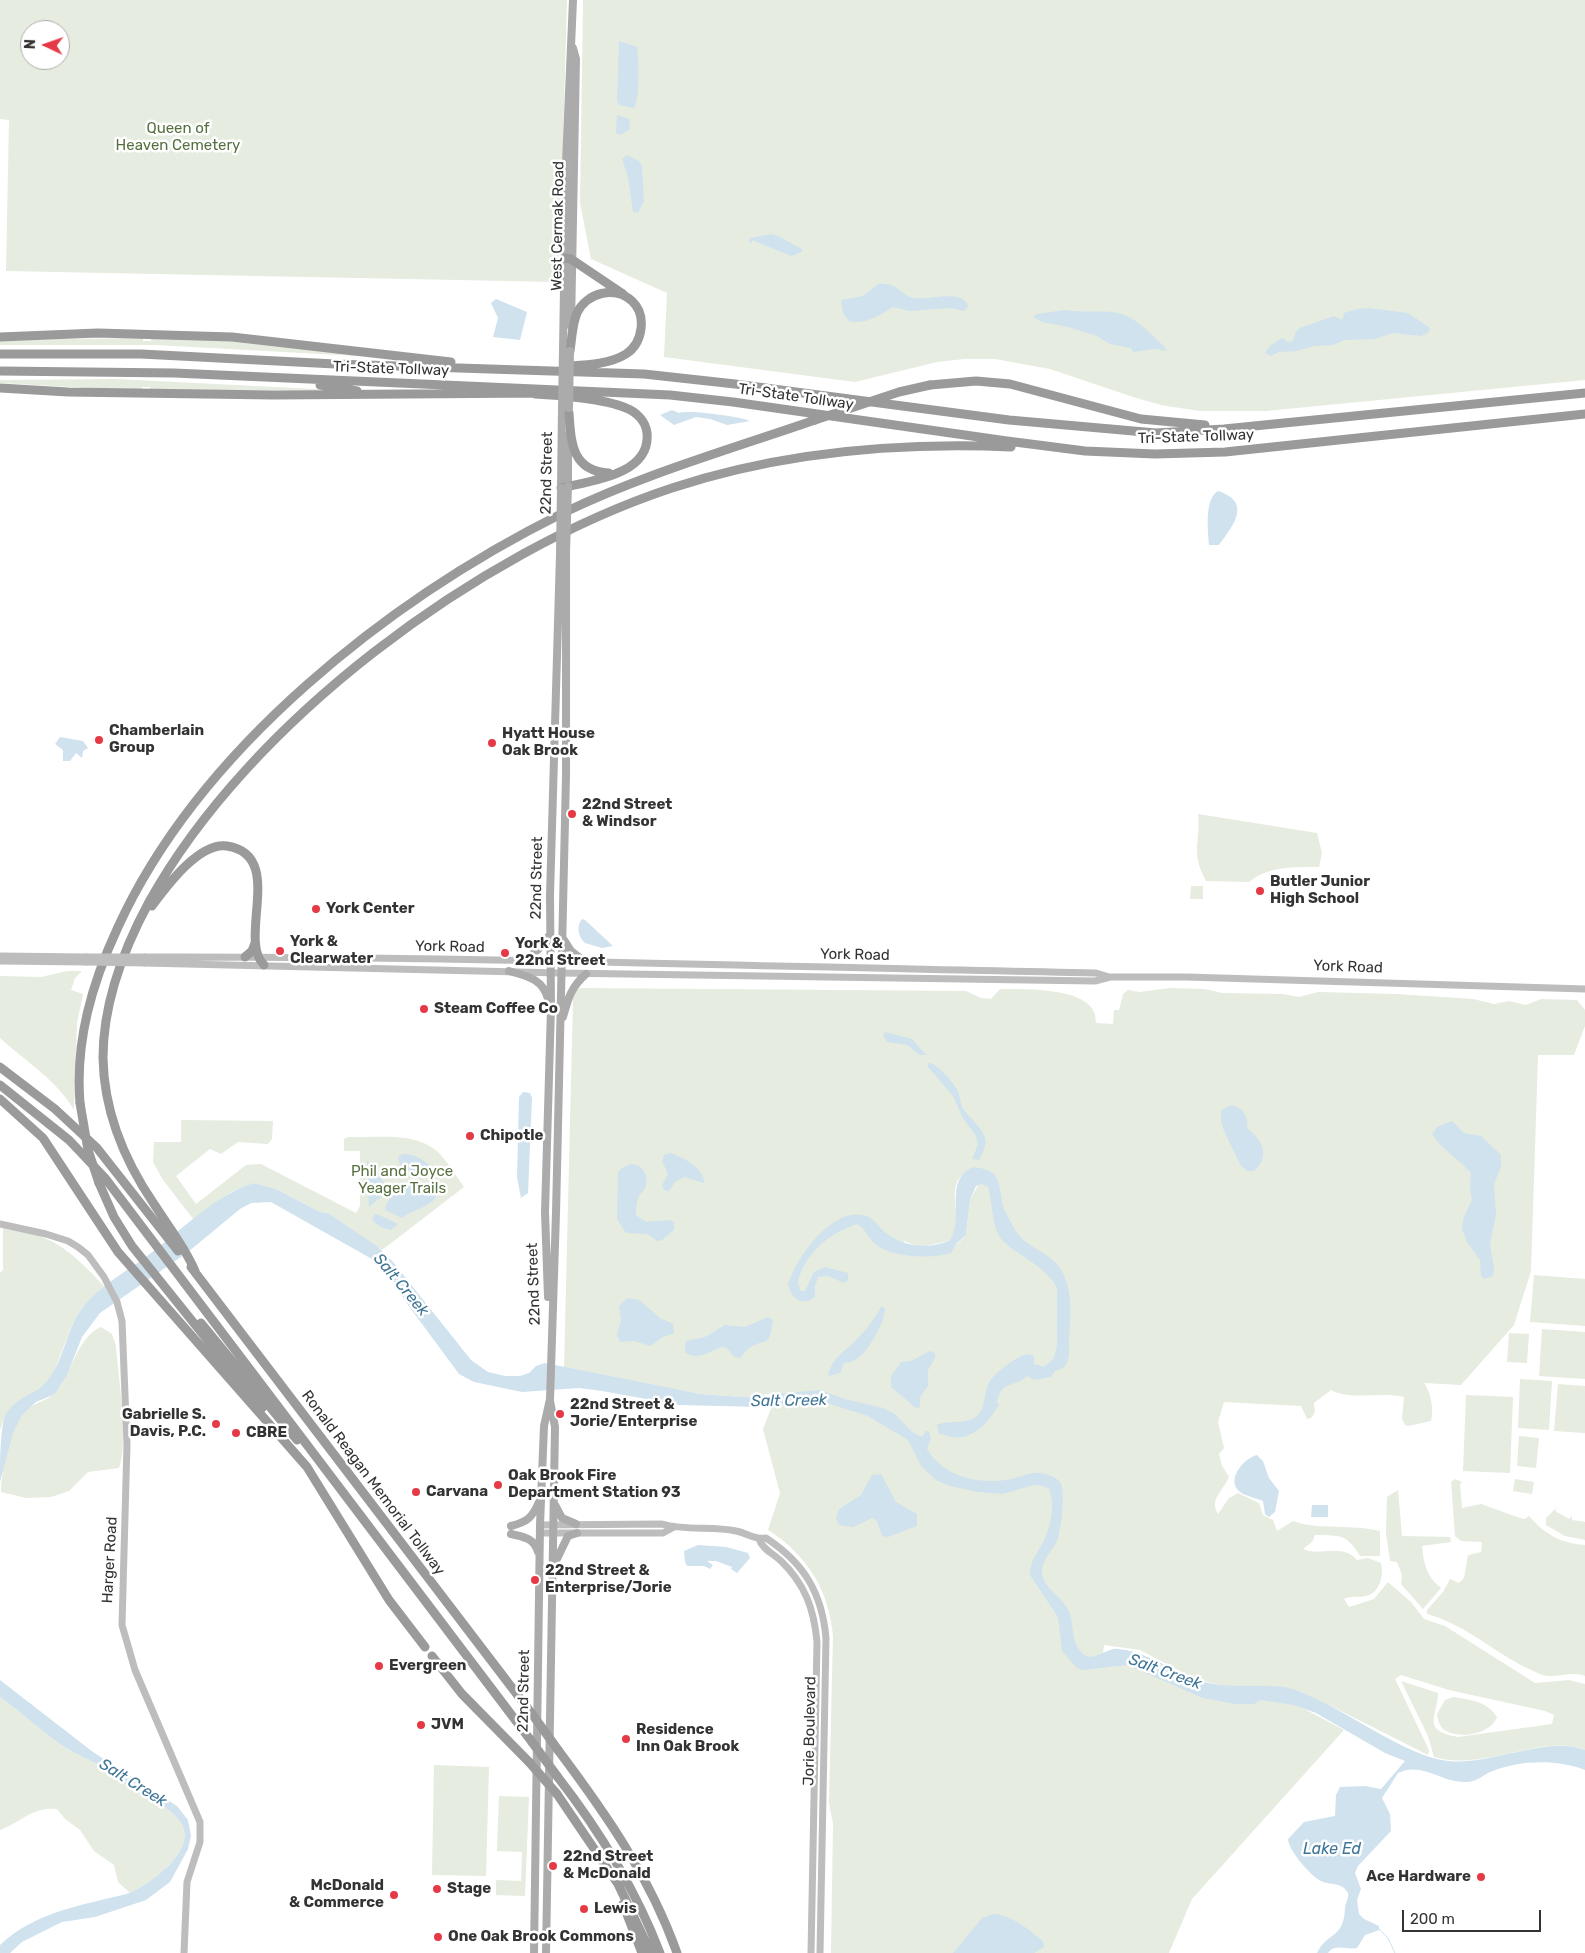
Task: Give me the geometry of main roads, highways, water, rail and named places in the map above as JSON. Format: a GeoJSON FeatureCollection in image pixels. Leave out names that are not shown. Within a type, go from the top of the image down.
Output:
{"type":"FeatureCollection","features":[{"type":"Feature","properties":{"kind":"highway"},"geometry":{"type":"LineString","coordinates":[[536,369],[599,362],[628,353],[639,339],[642,328],[637,308],[631,300],[568,258]]}},
{"type":"Feature","properties":{"kind":"highway"},"geometry":{"type":"LineString","coordinates":[[567,350],[574,324],[583,304],[591,297],[611,292],[631,300]]}},
{"type":"Feature","properties":{"kind":"highway"},"geometry":{"type":"LineString","coordinates":[[0,337],[98,333],[232,337],[498,368]]}},
{"type":"Feature","properties":{"kind":"highway","name":"Tri-State Tollway"},"geometry":{"type":"LineString","coordinates":[[0,354],[142,354],[344,364],[644,374],[1087,429],[1156,432],[1270,424],[1585,393]]}},
{"type":"Feature","properties":{"kind":"highway","name":"Tri-State Tollway"},"geometry":{"type":"LineString","coordinates":[[0,371],[122,372],[604,391],[701,398],[1085,451],[1155,454],[1225,452],[1585,414]]}},
{"type":"Feature","properties":{"kind":"highway"},"geometry":{"type":"LineString","coordinates":[[298,379],[336,388],[396,395]]}},
{"type":"Feature","properties":{"kind":"highway"},"geometry":{"type":"LineString","coordinates":[[425,1648],[389,1600],[306,1467],[244,1384],[123,1233],[99,1183],[88,1150],[80,1103],[80,1060],[88,1007],[103,961],[126,909],[160,850],[195,801],[235,755],[281,710],[321,675],[394,616],[458,573],[520,536],[617,490],[899,392],[930,385],[976,381],[1010,384],[1126,416],[1155,422],[1270,424]]}},
{"type":"Feature","properties":{"kind":"highway"},"geometry":{"type":"LineString","coordinates":[[0,388],[136,394],[396,395],[528,394],[604,391]]}},
{"type":"Feature","properties":{"kind":"highway"},"geometry":{"type":"LineString","coordinates":[[528,394],[612,404],[626,408],[636,414],[645,425],[647,432],[644,451],[634,464],[614,474],[564,487]]}},
{"type":"Feature","properties":{"kind":"highway"},"geometry":{"type":"LineString","coordinates":[[567,410],[573,445],[581,462],[592,470],[614,474]]}},
{"type":"Feature","properties":{"kind":"highway"},"geometry":{"type":"LineString","coordinates":[[195,1271],[187,1252],[165,1228],[124,1154],[112,1118],[105,1086],[103,1049],[108,1006],[115,977],[130,939],[160,882],[186,841],[227,790],[275,739],[329,690],[393,639],[470,586],[544,542],[587,522],[662,492],[726,472],[788,459],[864,449],[914,446],[994,446],[1085,451]]}},
{"type":"Feature","properties":{"kind":"highway"},"geometry":{"type":"LineString","coordinates":[[130,939],[154,902],[182,870],[206,850],[224,846],[245,853],[255,867],[257,875],[257,957],[264,965]]}},
{"type":"Feature","properties":{"kind":"highway"},"geometry":{"type":"LineString","coordinates":[[245,957],[252,951],[256,940]]}},
{"type":"Feature","properties":{"kind":"highway","name":"Ronald Reagan Memorial Tollway"},"geometry":{"type":"LineString","coordinates":[[0,1067],[55,1108],[97,1148],[165,1228],[188,1263],[532,1714],[602,1809],[638,1867],[662,1916],[677,1953]]}},
{"type":"Feature","properties":{"kind":"highway","name":"Ronald Reagan Memorial Tollway"},"geometry":{"type":"LineString","coordinates":[[0,1085],[54,1126],[82,1153],[151,1239],[329,1472],[456,1645],[591,1821],[616,1861],[639,1905],[660,1953]]}},
{"type":"Feature","properties":{"kind":"highway"},"geometry":{"type":"LineString","coordinates":[[2,1102],[34,1128],[48,1144],[100,1226],[128,1264],[306,1467]]}},
{"type":"Feature","properties":{"kind":"highway"},"geometry":{"type":"LineString","coordinates":[[158,1279],[214,1336],[314,1461],[329,1472]]}},
{"type":"Feature","properties":{"kind":"highway"},"geometry":{"type":"LineString","coordinates":[[432,1656],[462,1694],[529,1762],[557,1794],[588,1838],[626,1898],[652,1953]]}},
{"type":"Feature","properties":{"kind":"highway"},"geometry":{"type":"LineString","coordinates":[[588,1838],[617,1891],[642,1953]]}},
{"type":"Feature","properties":{"kind":"main road","name":"West Cermak Road"},"geometry":{"type":"LineString","coordinates":[[567,410],[568,258],[576,59],[572,44],[573,0]]}},
{"type":"Feature","properties":{"kind":"main road","name":"22nd Street"},"geometry":{"type":"LineString","coordinates":[[546,1953],[555,1424],[550,1400],[545,1212],[551,1008],[549,935],[567,410]]}},
{"type":"Feature","properties":{"kind":"main road","name":"22nd Street"},"geometry":{"type":"LineString","coordinates":[[550,1349],[556,1213],[567,701],[563,553]]}},
{"type":"Feature","properties":{"kind":"main road"},"geometry":{"type":"LineString","coordinates":[[526,962],[543,945],[549,935]]}},
{"type":"Feature","properties":{"kind":"main road"},"geometry":{"type":"LineString","coordinates":[[561,935],[571,951],[585,962]]}},
{"type":"Feature","properties":{"kind":"main road","name":"York Road"},"geometry":{"type":"LineString","coordinates":[[0,956],[586,974],[1096,981],[1110,978],[1343,980],[1585,989]]}},
{"type":"Feature","properties":{"kind":"main road","name":"York Road"},"geometry":{"type":"LineString","coordinates":[[145,960],[257,957],[585,962],[1096,973],[1110,978]]}},
{"type":"Feature","properties":{"kind":"main road","name":"York Road"},"geometry":{"type":"LineString","coordinates":[[0,961],[86,959]]}},
{"type":"Feature","properties":{"kind":"main road"},"geometry":{"type":"LineString","coordinates":[[509,972],[528,976],[539,983],[547,995],[551,1008]]}},
{"type":"Feature","properties":{"kind":"main road"},"geometry":{"type":"LineString","coordinates":[[560,1029],[569,993],[575,983],[586,974]]}},
{"type":"Feature","properties":{"kind":"main road","name":"Harger Road"},"geometry":{"type":"LineString","coordinates":[[0,1224],[68,1241],[88,1255],[104,1277],[119,1311],[123,1346],[128,1444],[122,1625],[135,1670],[200,1822],[200,1842],[187,1882],[184,1953]]}},
{"type":"Feature","properties":{"kind":"main road","name":"22nd Street"},"geometry":{"type":"LineString","coordinates":[[534,1953],[540,1529],[544,1426],[550,1400]]}},
{"type":"Feature","properties":{"kind":"main road"},"geometry":{"type":"LineString","coordinates":[[540,1557],[536,1544],[511,1530],[533,1517],[541,1498]]}},
{"type":"Feature","properties":{"kind":"main road"},"geometry":{"type":"LineString","coordinates":[[554,1504],[562,1518],[576,1524]]}},
{"type":"Feature","properties":{"kind":"main road","name":"Jorie Boulevard"},"geometry":{"type":"LineString","coordinates":[[553,1530],[576,1524],[662,1524],[674,1527],[729,1530],[759,1540],[766,1538],[788,1553],[798,1564],[817,1594],[825,1623],[820,1953]]}},
{"type":"Feature","properties":{"kind":"main road","name":"Jorie Boulevard"},"geometry":{"type":"LineString","coordinates":[[540,1529],[577,1534],[662,1533],[674,1527]]}},
{"type":"Feature","properties":{"kind":"main road"},"geometry":{"type":"LineString","coordinates":[[552,1569],[568,1536],[577,1534]]}},
{"type":"Feature","properties":{"kind":"main road","name":"Jorie Boulevard"},"geometry":{"type":"LineString","coordinates":[[759,1540],[761,1545],[780,1559],[801,1583],[809,1600],[815,1622],[817,1642],[811,1953]]}},
{"type":"Feature","properties":{"kind":"water"},"geometry":{"type":"Polygon","coordinates":[[[619,41],[637,47],[639,69],[634,108],[619,105],[617,101],[619,41]]]}},
{"type":"Feature","properties":{"kind":"water"},"geometry":{"type":"Polygon","coordinates":[[[617,115],[629,119],[630,129],[621,135],[616,133],[617,115]]]}},
{"type":"Feature","properties":{"kind":"water"},"geometry":{"type":"Polygon","coordinates":[[[627,155],[639,161],[642,166],[644,201],[638,213],[633,212],[628,177],[622,159],[627,155]]]}},
{"type":"Feature","properties":{"kind":"water"},"geometry":{"type":"Polygon","coordinates":[[[771,234],[802,249],[802,252],[791,256],[752,240],[751,244],[749,242],[750,238],[771,234]]]}},
{"type":"Feature","properties":{"kind":"water"},"geometry":{"type":"Polygon","coordinates":[[[880,283],[890,284],[911,297],[952,296],[965,301],[968,306],[964,311],[951,308],[910,311],[893,307],[866,321],[849,321],[843,313],[841,300],[863,296],[880,283]]]}},
{"type":"Feature","properties":{"kind":"water"},"geometry":{"type":"Polygon","coordinates":[[[496,299],[527,312],[520,340],[493,337],[498,318],[491,303],[496,299]]]}},
{"type":"Feature","properties":{"kind":"water"},"geometry":{"type":"Polygon","coordinates":[[[1368,308],[1408,313],[1430,328],[1428,333],[1421,336],[1393,333],[1375,339],[1345,340],[1333,345],[1279,352],[1271,356],[1265,353],[1270,346],[1282,338],[1288,342],[1293,341],[1296,331],[1300,328],[1334,316],[1342,320],[1344,313],[1368,308]]]}},
{"type":"Feature","properties":{"kind":"water"},"geometry":{"type":"Polygon","coordinates":[[[1065,310],[1120,313],[1139,324],[1162,344],[1167,351],[1154,349],[1133,352],[1131,348],[1110,344],[1097,336],[1068,327],[1042,322],[1033,317],[1037,314],[1065,310]]]}},
{"type":"Feature","properties":{"kind":"water"},"geometry":{"type":"Polygon","coordinates":[[[672,410],[679,413],[703,413],[750,421],[727,425],[710,419],[696,417],[674,425],[660,415],[672,410]]]}},
{"type":"Feature","properties":{"kind":"water"},"geometry":{"type":"Polygon","coordinates":[[[1218,491],[1235,501],[1237,515],[1230,530],[1219,545],[1209,545],[1209,508],[1214,495],[1218,491]]]}},
{"type":"Feature","properties":{"kind":"water"},"geometry":{"type":"Polygon","coordinates":[[[60,737],[83,741],[88,748],[83,751],[82,758],[76,753],[70,761],[63,761],[63,750],[55,744],[60,737]]]}},
{"type":"Feature","properties":{"kind":"water"},"geometry":{"type":"Polygon","coordinates":[[[582,919],[613,946],[602,948],[585,943],[579,931],[582,919]]]}},
{"type":"Feature","properties":{"kind":"water"},"geometry":{"type":"Polygon","coordinates":[[[885,1032],[912,1039],[926,1055],[920,1055],[907,1045],[887,1042],[883,1035],[885,1032]]]}},
{"type":"Feature","properties":{"kind":"water"},"geometry":{"type":"Polygon","coordinates":[[[928,1063],[941,1070],[952,1083],[958,1091],[964,1110],[983,1134],[985,1144],[979,1160],[972,1159],[978,1145],[976,1136],[963,1118],[953,1096],[928,1067],[928,1063]]]}},
{"type":"Feature","properties":{"kind":"water"},"geometry":{"type":"Polygon","coordinates":[[[523,1092],[530,1093],[532,1098],[528,1193],[521,1198],[517,1177],[519,1097],[523,1092]]]}},
{"type":"Feature","properties":{"kind":"water"},"geometry":{"type":"Polygon","coordinates":[[[1232,1105],[1239,1108],[1244,1114],[1247,1120],[1247,1128],[1257,1137],[1262,1148],[1262,1160],[1254,1171],[1247,1171],[1241,1166],[1224,1131],[1221,1121],[1221,1110],[1232,1105]]]}},
{"type":"Feature","properties":{"kind":"water"},"geometry":{"type":"Polygon","coordinates":[[[1452,1121],[1464,1133],[1481,1136],[1501,1155],[1501,1167],[1494,1184],[1496,1215],[1490,1243],[1494,1270],[1493,1276],[1484,1279],[1481,1276],[1480,1260],[1467,1242],[1462,1229],[1463,1219],[1472,1200],[1470,1188],[1471,1173],[1432,1134],[1437,1127],[1452,1121]]]}},
{"type":"Feature","properties":{"kind":"water"},"geometry":{"type":"Polygon","coordinates":[[[670,1153],[681,1157],[697,1168],[701,1173],[704,1183],[684,1177],[675,1182],[669,1191],[664,1190],[662,1185],[668,1174],[662,1161],[664,1155],[670,1153]]]}},
{"type":"Feature","properties":{"kind":"water"},"geometry":{"type":"Polygon","coordinates":[[[402,1154],[422,1159],[430,1166],[434,1175],[414,1171],[402,1172],[398,1158],[402,1154]]]}},
{"type":"Feature","properties":{"kind":"water"},"geometry":{"type":"Polygon","coordinates":[[[367,1160],[386,1185],[381,1197],[369,1207],[367,1160]]]}},
{"type":"Feature","properties":{"kind":"water"},"geometry":{"type":"Polygon","coordinates":[[[631,1164],[642,1169],[647,1180],[645,1188],[637,1201],[636,1215],[646,1222],[669,1220],[674,1222],[674,1230],[662,1240],[657,1241],[648,1234],[626,1233],[617,1219],[618,1172],[631,1164]]]}},
{"type":"Feature","properties":{"kind":"water"},"geometry":{"type":"Polygon","coordinates":[[[973,1167],[989,1171],[994,1175],[999,1184],[1004,1208],[1017,1233],[1025,1241],[1052,1259],[1062,1271],[1069,1290],[1070,1300],[1069,1355],[1066,1365],[1055,1371],[1051,1377],[1034,1380],[1027,1376],[1002,1390],[997,1402],[999,1405],[991,1417],[974,1433],[967,1436],[951,1437],[939,1434],[937,1425],[968,1420],[978,1415],[982,1409],[990,1381],[999,1371],[1017,1358],[1027,1354],[1034,1356],[1034,1364],[1044,1367],[1054,1358],[1057,1345],[1057,1288],[1040,1268],[1011,1248],[1000,1237],[995,1223],[988,1187],[982,1184],[976,1186],[970,1200],[966,1235],[956,1244],[951,1253],[933,1256],[911,1256],[891,1252],[875,1244],[857,1224],[828,1239],[812,1254],[801,1272],[798,1283],[801,1291],[805,1291],[814,1272],[825,1267],[848,1273],[848,1280],[844,1283],[828,1276],[818,1277],[815,1286],[815,1297],[806,1301],[795,1298],[788,1285],[807,1248],[829,1226],[841,1218],[854,1215],[869,1217],[893,1238],[908,1244],[925,1246],[949,1241],[954,1232],[956,1222],[956,1191],[959,1181],[964,1173],[973,1167]]]}},
{"type":"Feature","properties":{"kind":"water"},"geometry":{"type":"Polygon","coordinates":[[[254,1183],[276,1189],[320,1212],[328,1213],[377,1246],[393,1262],[471,1360],[488,1372],[505,1376],[520,1376],[545,1363],[700,1394],[743,1397],[820,1390],[845,1399],[883,1408],[895,1414],[912,1432],[922,1437],[926,1431],[929,1431],[931,1438],[927,1449],[934,1459],[953,1473],[976,1480],[988,1481],[1000,1481],[1039,1473],[1055,1478],[1060,1482],[1063,1493],[1060,1526],[1058,1538],[1042,1568],[1043,1579],[1067,1608],[1076,1644],[1083,1654],[1087,1656],[1095,1656],[1113,1649],[1126,1650],[1144,1655],[1195,1679],[1206,1682],[1228,1686],[1289,1688],[1333,1707],[1399,1744],[1432,1758],[1448,1761],[1465,1761],[1536,1748],[1570,1746],[1585,1750],[1585,1770],[1562,1764],[1526,1763],[1490,1772],[1470,1782],[1457,1781],[1415,1769],[1398,1773],[1382,1798],[1390,1814],[1391,1831],[1358,1866],[1355,1873],[1361,1889],[1357,1900],[1359,1914],[1364,1919],[1379,1926],[1379,1930],[1365,1935],[1357,1948],[1334,1948],[1328,1953],[1317,1953],[1325,1941],[1342,1925],[1348,1893],[1339,1885],[1321,1881],[1312,1874],[1296,1856],[1288,1839],[1304,1822],[1335,1816],[1336,1795],[1340,1787],[1365,1786],[1381,1789],[1405,1761],[1385,1753],[1316,1713],[1294,1705],[1261,1700],[1254,1704],[1236,1704],[1203,1698],[1127,1665],[1084,1670],[1077,1668],[1062,1651],[1058,1617],[1030,1575],[1032,1563],[1044,1540],[1051,1518],[1052,1503],[1049,1489],[1033,1485],[1003,1494],[978,1492],[950,1486],[936,1480],[921,1466],[908,1440],[868,1416],[820,1401],[761,1407],[679,1405],[579,1388],[522,1392],[474,1382],[459,1374],[408,1305],[386,1270],[379,1263],[271,1202],[251,1203],[240,1209],[188,1252],[100,1313],[82,1337],[67,1375],[55,1394],[36,1402],[22,1415],[13,1433],[0,1482],[1,1441],[4,1418],[13,1405],[41,1387],[52,1374],[71,1328],[88,1301],[213,1204],[240,1188],[254,1183]]]}},
{"type":"Feature","properties":{"kind":"water"},"geometry":{"type":"Polygon","coordinates":[[[411,1183],[431,1189],[436,1197],[429,1204],[402,1218],[385,1210],[388,1201],[394,1193],[402,1186],[411,1183]]]}},
{"type":"Feature","properties":{"kind":"water"},"geometry":{"type":"Polygon","coordinates":[[[375,1214],[398,1224],[391,1230],[383,1228],[372,1219],[375,1214]]]}},
{"type":"Feature","properties":{"kind":"water"},"geometry":{"type":"Polygon","coordinates":[[[627,1298],[639,1300],[660,1318],[673,1324],[674,1333],[661,1338],[651,1346],[634,1341],[620,1342],[617,1335],[621,1320],[619,1306],[627,1298]]]}},
{"type":"Feature","properties":{"kind":"water"},"geometry":{"type":"Polygon","coordinates":[[[881,1307],[885,1308],[882,1322],[868,1347],[857,1359],[844,1363],[840,1373],[828,1376],[836,1359],[864,1331],[881,1307]]]}},
{"type":"Feature","properties":{"kind":"water"},"geometry":{"type":"Polygon","coordinates":[[[768,1317],[773,1320],[772,1330],[768,1339],[748,1349],[740,1358],[734,1357],[727,1348],[722,1347],[699,1356],[690,1355],[685,1352],[686,1341],[705,1337],[725,1325],[745,1327],[768,1317]]]}},
{"type":"Feature","properties":{"kind":"water"},"geometry":{"type":"Polygon","coordinates":[[[930,1351],[935,1353],[935,1358],[928,1370],[928,1386],[920,1397],[920,1407],[916,1408],[891,1387],[891,1376],[901,1362],[911,1361],[930,1351]]]}},
{"type":"Feature","properties":{"kind":"water"},"geometry":{"type":"Polygon","coordinates":[[[1257,1455],[1263,1461],[1269,1478],[1279,1491],[1275,1512],[1269,1517],[1265,1514],[1263,1501],[1240,1492],[1234,1482],[1235,1476],[1242,1465],[1257,1455]]]}},
{"type":"Feature","properties":{"kind":"water"},"geometry":{"type":"Polygon","coordinates":[[[881,1474],[896,1502],[917,1514],[917,1526],[888,1537],[882,1536],[877,1521],[872,1518],[853,1527],[839,1525],[836,1518],[839,1509],[861,1495],[872,1475],[881,1474]]]}},
{"type":"Feature","properties":{"kind":"water"},"geometry":{"type":"Polygon","coordinates":[[[1312,1505],[1328,1505],[1328,1517],[1311,1517],[1312,1505]]]}},
{"type":"Feature","properties":{"kind":"water"},"geometry":{"type":"Polygon","coordinates":[[[698,1545],[726,1547],[748,1553],[750,1558],[737,1573],[731,1569],[732,1567],[716,1561],[707,1561],[713,1565],[710,1569],[704,1566],[687,1566],[684,1551],[698,1545]]]}},
{"type":"Feature","properties":{"kind":"water","name":"Salt Creek"},"geometry":{"type":"Polygon","coordinates":[[[0,1680],[93,1752],[177,1806],[188,1820],[191,1836],[188,1849],[170,1882],[146,1900],[95,1917],[62,1922],[22,1942],[10,1953],[0,1953],[0,1945],[14,1933],[29,1924],[61,1911],[130,1893],[149,1882],[160,1874],[178,1854],[183,1844],[185,1833],[177,1817],[167,1809],[133,1790],[111,1772],[63,1746],[0,1697],[0,1680]]]}},
{"type":"Feature","properties":{"kind":"water"},"geometry":{"type":"Polygon","coordinates":[[[993,1914],[1007,1917],[1020,1924],[1043,1941],[1044,1947],[1034,1953],[953,1953],[982,1918],[993,1914]]]}},
{"type":"Feature","properties":{"kind":"waterway"},"geometry":{"type":"LineString","coordinates":[[1379,1929],[1388,1938],[1395,1953]]}},
{"type":"Feature","properties":{"kind":"place","name":"Chamberlain Group"},"geometry":{"type":"Point","coordinates":[99,740]}},
{"type":"Feature","properties":{"kind":"place","name":"Hyatt House Oak Brook"},"geometry":{"type":"Point","coordinates":[492,743]}},
{"type":"Feature","properties":{"kind":"place","name":"22nd Street & Windsor"},"geometry":{"type":"Point","coordinates":[572,814]}},
{"type":"Feature","properties":{"kind":"place","name":"Butler Junior High School"},"geometry":{"type":"Point","coordinates":[1260,891]}},
{"type":"Feature","properties":{"kind":"place","name":"York Center"},"geometry":{"type":"Point","coordinates":[316,909]}},
{"type":"Feature","properties":{"kind":"place","name":"York & Clearwater"},"geometry":{"type":"Point","coordinates":[280,951]}},
{"type":"Feature","properties":{"kind":"place","name":"York & 22nd Street"},"geometry":{"type":"Point","coordinates":[505,953]}},
{"type":"Feature","properties":{"kind":"place","name":"Steam Coffee Co"},"geometry":{"type":"Point","coordinates":[424,1009]}},
{"type":"Feature","properties":{"kind":"place","name":"Chipotle"},"geometry":{"type":"Point","coordinates":[470,1136]}},
{"type":"Feature","properties":{"kind":"place","name":"22nd Street & Jorie/Enterprise"},"geometry":{"type":"Point","coordinates":[560,1414]}},
{"type":"Feature","properties":{"kind":"place","name":"Gabrielle S. Davis, P.C."},"geometry":{"type":"Point","coordinates":[216,1424]}},
{"type":"Feature","properties":{"kind":"place","name":"CBRE"},"geometry":{"type":"Point","coordinates":[236,1433]}},
{"type":"Feature","properties":{"kind":"place","name":"Oak Brook Fire Department Station 93"},"geometry":{"type":"Point","coordinates":[498,1485]}},
{"type":"Feature","properties":{"kind":"place","name":"Carvana"},"geometry":{"type":"Point","coordinates":[416,1492]}},
{"type":"Feature","properties":{"kind":"place","name":"22nd Street & Enterprise/Jorie"},"geometry":{"type":"Point","coordinates":[535,1580]}},
{"type":"Feature","properties":{"kind":"place","name":"Evergreen"},"geometry":{"type":"Point","coordinates":[379,1666]}},
{"type":"Feature","properties":{"kind":"place","name":"JVM"},"geometry":{"type":"Point","coordinates":[421,1725]}},
{"type":"Feature","properties":{"kind":"place","name":"Residence Inn Oak Brook"},"geometry":{"type":"Point","coordinates":[626,1739]}},
{"type":"Feature","properties":{"kind":"place","name":"22nd Street & McDonald"},"geometry":{"type":"Point","coordinates":[553,1866]}},
{"type":"Feature","properties":{"kind":"place","name":"Ace Hardware"},"geometry":{"type":"Point","coordinates":[1481,1877]}},
{"type":"Feature","properties":{"kind":"place","name":"Stage"},"geometry":{"type":"Point","coordinates":[437,1889]}},
{"type":"Feature","properties":{"kind":"place","name":"McDonald & Commerce"},"geometry":{"type":"Point","coordinates":[394,1895]}},
{"type":"Feature","properties":{"kind":"place","name":"Lewis"},"geometry":{"type":"Point","coordinates":[584,1909]}},
{"type":"Feature","properties":{"kind":"place","name":"One Oak Brook Commons"},"geometry":{"type":"Point","coordinates":[438,1937]}},
{"type":"Feature","properties":{"kind":"park label","name":"Queen of Heaven Cemetery"},"geometry":{"type":"Point","coordinates":[178,138]}},
{"type":"Feature","properties":{"kind":"park label","name":"Phil and Joyce Yeager Trails"},"geometry":{"type":"Point","coordinates":[402,1180]}},
{"type":"Feature","properties":{"kind":"water label","name":"Lake Ed"},"geometry":{"type":"Point","coordinates":[1332,1849]}}]}
